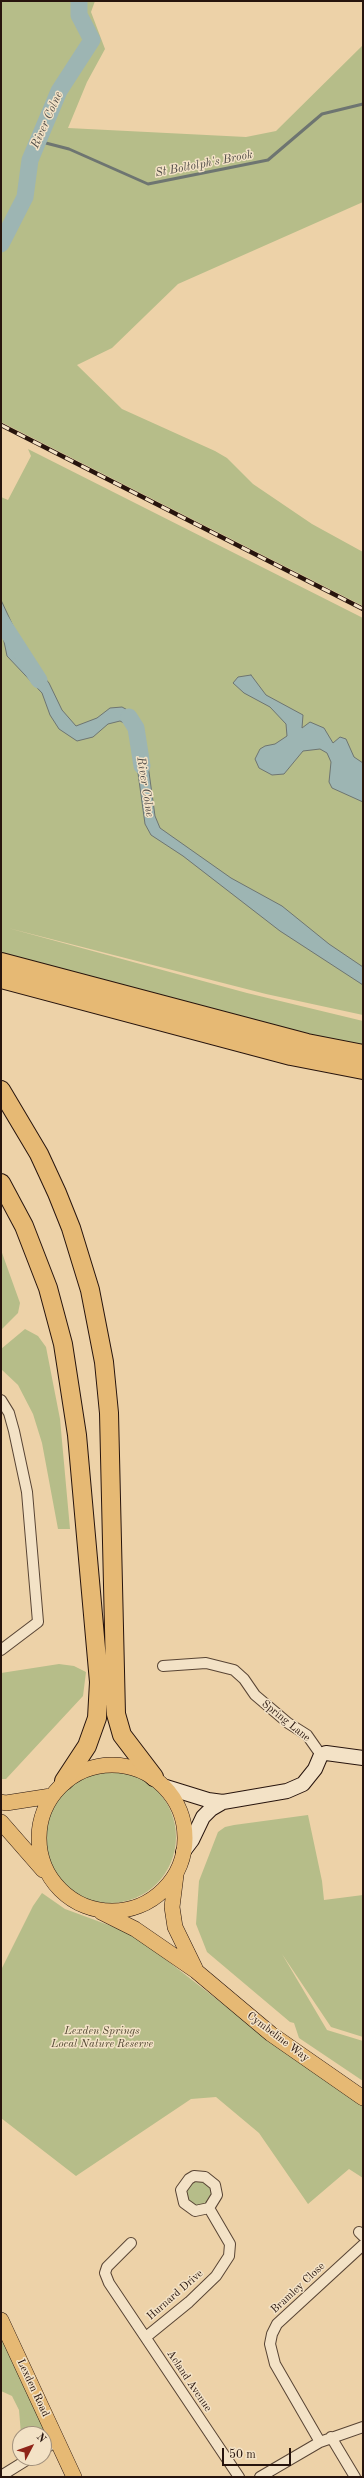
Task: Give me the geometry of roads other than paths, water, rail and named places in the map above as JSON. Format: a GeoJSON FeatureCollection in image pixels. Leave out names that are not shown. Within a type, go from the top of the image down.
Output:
{"type":"FeatureCollection","features":[{"type":"Feature","properties":{"kind":"highway"},"geometry":{"type":"LineString","coordinates":[[1,962],[307,1043],[363,1054]]}},
{"type":"Feature","properties":{"kind":"highway"},"geometry":{"type":"LineString","coordinates":[[1,979],[291,1056],[363,1070]]}},
{"type":"Feature","properties":{"kind":"highway"},"geometry":{"type":"LineString","coordinates":[[1,1090],[39,1154],[57,1193],[71,1228],[90,1290],[104,1362],[109,1413],[116,1714],[122,1735],[160,1782]]}},
{"type":"Feature","properties":{"kind":"highway"},"geometry":{"type":"LineString","coordinates":[[1,1183],[24,1226],[48,1288],[56,1316],[69,1378],[80,1461],[99,1682],[97,1718],[87,1746],[64,1781]]}},
{"type":"Feature","properties":{"kind":"main road"},"geometry":{"type":"LineString","coordinates":[[56,1885],[42,1861],[38,1835],[43,1813],[51,1796],[64,1781],[78,1772],[105,1764],[133,1767],[160,1782],[176,1802],[182,1816],[185,1830],[183,1852],[177,1872],[158,1895],[140,1905],[118,1911],[93,1909]]}},
{"type":"Feature","properties":{"kind":"main road"},"geometry":{"type":"LineString","coordinates":[[1,1802],[6,1803],[51,1796]]}},
{"type":"Feature","properties":{"kind":"main road"},"geometry":{"type":"LineString","coordinates":[[1,1822],[56,1885]]}},
{"type":"Feature","properties":{"kind":"main road","name":"Cymbeline Way"},"geometry":{"type":"LineString","coordinates":[[177,1872],[172,1908],[175,1927],[196,1971]]}},
{"type":"Feature","properties":{"kind":"main road","name":"Cymbeline Way"},"geometry":{"type":"LineString","coordinates":[[56,1885],[67,1896],[135,1929],[196,1971],[271,2034],[363,2098]]}},
{"type":"Feature","properties":{"kind":"main road","name":"Lexden Road"},"geometry":{"type":"LineString","coordinates":[[1,2320],[74,2477]]}},
{"type":"Feature","properties":{"kind":"street"},"geometry":{"type":"LineString","coordinates":[[1,1400],[9,1413],[14,1430],[27,1492],[38,1622],[1,1650]]}},
{"type":"Feature","properties":{"kind":"street","name":"Spring Lane"},"geometry":{"type":"LineString","coordinates":[[163,1666],[206,1663],[234,1670],[244,1679],[254,1695],[288,1723],[307,1735],[321,1755]]}},
{"type":"Feature","properties":{"kind":"street"},"geometry":{"type":"LineString","coordinates":[[160,1782],[208,1800],[223,1802],[286,1791],[303,1784],[315,1769],[321,1755],[331,1752],[363,1758]]}},
{"type":"Feature","properties":{"kind":"street"},"geometry":{"type":"LineString","coordinates":[[183,1852],[192,1840],[204,1817],[211,1809],[223,1802]]}},
{"type":"Feature","properties":{"kind":"street","name":"Hurnard Drive"},"geometry":{"type":"LineString","coordinates":[[146,2337],[189,2302],[216,2276],[229,2256],[230,2244],[209,2208]]}},
{"type":"Feature","properties":{"kind":"street","name":"Acland Avenue"},"geometry":{"type":"LineString","coordinates":[[131,2243],[107,2266],[105,2273],[109,2283],[239,2477]]}},
{"type":"Feature","properties":{"kind":"street","name":"Bramley Close"},"geometry":{"type":"LineString","coordinates":[[320,2442],[275,2364],[270,2344],[272,2334],[277,2324],[363,2245]]}},
{"type":"Feature","properties":{"kind":"street"},"geometry":{"type":"LineString","coordinates":[[260,2477],[320,2442],[363,2427]]}},
{"type":"Feature","properties":{"kind":"street"},"geometry":{"type":"LineString","coordinates":[[331,2437],[355,2477]]}},
{"type":"Feature","properties":{"kind":"street"},"geometry":{"type":"LineString","coordinates":[[52,2444],[57,2441]]}},
{"type":"Feature","properties":{"kind":"street"},"geometry":{"type":"LineString","coordinates":[[1,2476],[17,2466]]}},
{"type":"Feature","properties":{"kind":"water"},"geometry":{"type":"Polygon","coordinates":[[[1,600],[15,630],[14,642],[18,653],[35,666],[49,683],[62,710],[76,726],[97,718],[110,708],[122,707],[135,714],[142,727],[144,737],[134,738],[130,726],[120,721],[108,724],[93,737],[77,741],[59,729],[50,715],[42,693],[7,656],[1,627],[1,600]]]}},
{"type":"Feature","properties":{"kind":"water"},"geometry":{"type":"Polygon","coordinates":[[[251,675],[266,695],[303,715],[302,728],[310,722],[324,728],[333,743],[340,737],[346,739],[354,757],[363,763],[363,802],[332,788],[329,782],[331,762],[327,753],[320,749],[303,751],[284,774],[272,775],[259,768],[255,759],[260,749],[265,746],[275,744],[287,736],[286,724],[270,707],[244,693],[233,683],[238,677],[251,675]]]}},
{"type":"Feature","properties":{"kind":"water"},"geometry":{"type":"Polygon","coordinates":[[[145,743],[155,816],[160,828],[231,878],[282,906],[329,944],[363,967],[363,985],[280,931],[183,856],[151,835],[145,824],[134,744],[145,743]]]}},
{"type":"Feature","properties":{"kind":"waterway","name":"River Colne"},"geometry":{"type":"LineString","coordinates":[[1,244],[25,197],[30,160],[59,91],[92,40],[79,15],[79,1]]}},
{"type":"Feature","properties":{"kind":"waterway","name":"St Boltolph's Brook"},"geometry":{"type":"LineString","coordinates":[[38,141],[69,149],[148,184],[268,160],[322,114],[363,104]]}},
{"type":"Feature","properties":{"kind":"waterway","name":"River Colne"},"geometry":{"type":"LineString","coordinates":[[1,621],[39,680]]}},
{"type":"Feature","properties":{"kind":"waterway","name":"River Colne"},"geometry":{"type":"LineString","coordinates":[[129,717],[136,728],[142,766]]}},
{"type":"Feature","properties":{"kind":"railway"},"geometry":{"type":"LineString","coordinates":[[1,425],[363,609]]}},
{"type":"Feature","properties":{"kind":"park label","name":"Lexden Springs Local Nature Reserve"},"geometry":{"type":"Point","coordinates":[102,2037]}}]}
